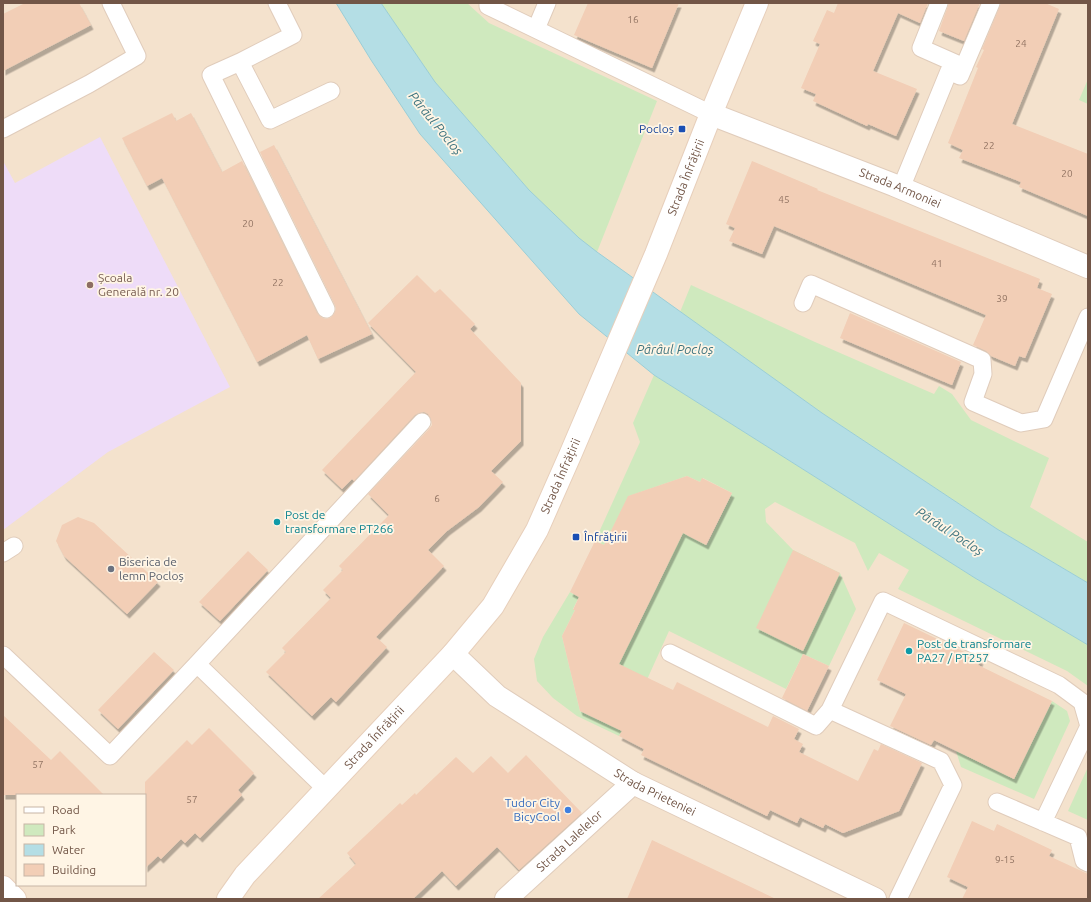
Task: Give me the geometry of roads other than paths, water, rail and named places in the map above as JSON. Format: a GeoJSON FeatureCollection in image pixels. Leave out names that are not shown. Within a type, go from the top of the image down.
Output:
{"type":"FeatureCollection","features":[{"type":"Feature","properties":{"kind":"street","name":"Strada Înfrățirii"},"geometry":{"type":"LineString","coordinates":[[228,899],[245,875],[453,654],[493,606],[537,530],[650,268],[757,3]]}},
{"type":"Feature","properties":{"kind":"street","name":"Strada Armoniei"},"geometry":{"type":"LineString","coordinates":[[711,114],[901,188],[1088,267]]}},
{"type":"Feature","properties":{"kind":"street","name":"Strada Prieteniei"},"geometry":{"type":"LineString","coordinates":[[453,654],[497,696],[634,783],[875,899]]}},
{"type":"Feature","properties":{"kind":"street","name":"Strada Lalelelor"},"geometry":{"type":"LineString","coordinates":[[506,899],[634,783]]}},
{"type":"Feature","properties":{"kind":"street","name":"Strada Înfrățirii"},"geometry":{"type":"LineString","coordinates":[[213,899],[245,875]]}},
{"type":"Feature","properties":{"kind":"lane"},"geometry":{"type":"LineString","coordinates":[[3,129],[89,84],[137,56],[111,3]]}},
{"type":"Feature","properties":{"kind":"lane"},"geometry":{"type":"LineString","coordinates":[[277,3],[292,34],[240,62],[211,75],[326,309]]}},
{"type":"Feature","properties":{"kind":"lane"},"geometry":{"type":"LineString","coordinates":[[488,3],[488,6],[711,114]]}},
{"type":"Feature","properties":{"kind":"lane"},"geometry":{"type":"LineString","coordinates":[[536,29],[548,3]]}},
{"type":"Feature","properties":{"kind":"lane"},"geometry":{"type":"LineString","coordinates":[[939,3],[921,48],[964,67]]}},
{"type":"Feature","properties":{"kind":"lane"},"geometry":{"type":"LineString","coordinates":[[901,188],[949,71],[960,76],[991,3]]}},
{"type":"Feature","properties":{"kind":"lane"},"geometry":{"type":"LineString","coordinates":[[240,62],[270,120],[331,91]]}},
{"type":"Feature","properties":{"kind":"lane"},"geometry":{"type":"LineString","coordinates":[[803,303],[811,284],[982,360],[983,374],[973,402],[1021,423],[1044,419],[1088,317]]}},
{"type":"Feature","properties":{"kind":"lane"},"geometry":{"type":"LineString","coordinates":[[3,655],[110,756],[422,422]]}},
{"type":"Feature","properties":{"kind":"lane"},"geometry":{"type":"LineString","coordinates":[[670,653],[816,726],[830,710],[883,601],[1059,685],[1082,702],[1088,723]]}},
{"type":"Feature","properties":{"kind":"lane"},"geometry":{"type":"LineString","coordinates":[[197,664],[326,789]]}},
{"type":"Feature","properties":{"kind":"lane"},"geometry":{"type":"LineString","coordinates":[[830,710],[942,761],[953,785],[898,899]]}},
{"type":"Feature","properties":{"kind":"lane"},"geometry":{"type":"LineString","coordinates":[[1043,822],[1088,728]]}},
{"type":"Feature","properties":{"kind":"lane"},"geometry":{"type":"LineString","coordinates":[[997,802],[1078,836],[1084,861],[1088,863]]}},
{"type":"Feature","properties":{"kind":"water","name":"Pârâul Pocloș"},"geometry":{"type":"Polygon","coordinates":[[[336,3],[381,3],[435,82],[529,190],[579,238],[597,252],[822,413],[997,529],[1088,583],[1088,645],[975,578],[654,375],[579,314],[420,134],[371,60],[336,3]]]}},
{"type":"Feature","properties":{"kind":"place","name":"Pocloș"},"geometry":{"type":"Point","coordinates":[682,129]}},
{"type":"Feature","properties":{"kind":"place","name":"Școala Generală nr. 20"},"geometry":{"type":"Point","coordinates":[90,285]}},
{"type":"Feature","properties":{"kind":"place","name":"Post de transformare PT266"},"geometry":{"type":"Point","coordinates":[277,522]}},
{"type":"Feature","properties":{"kind":"place","name":"Înfrățirii"},"geometry":{"type":"Point","coordinates":[576,537]}},
{"type":"Feature","properties":{"kind":"place","name":"Biserica de lemn Pocloș"},"geometry":{"type":"Point","coordinates":[111,569]}},
{"type":"Feature","properties":{"kind":"place","name":"Post de transformare PA27 / PT257"},"geometry":{"type":"Point","coordinates":[909,651]}},
{"type":"Feature","properties":{"kind":"place","name":"Tudor City BicyCool"},"geometry":{"type":"Point","coordinates":[568,810]}}]}
